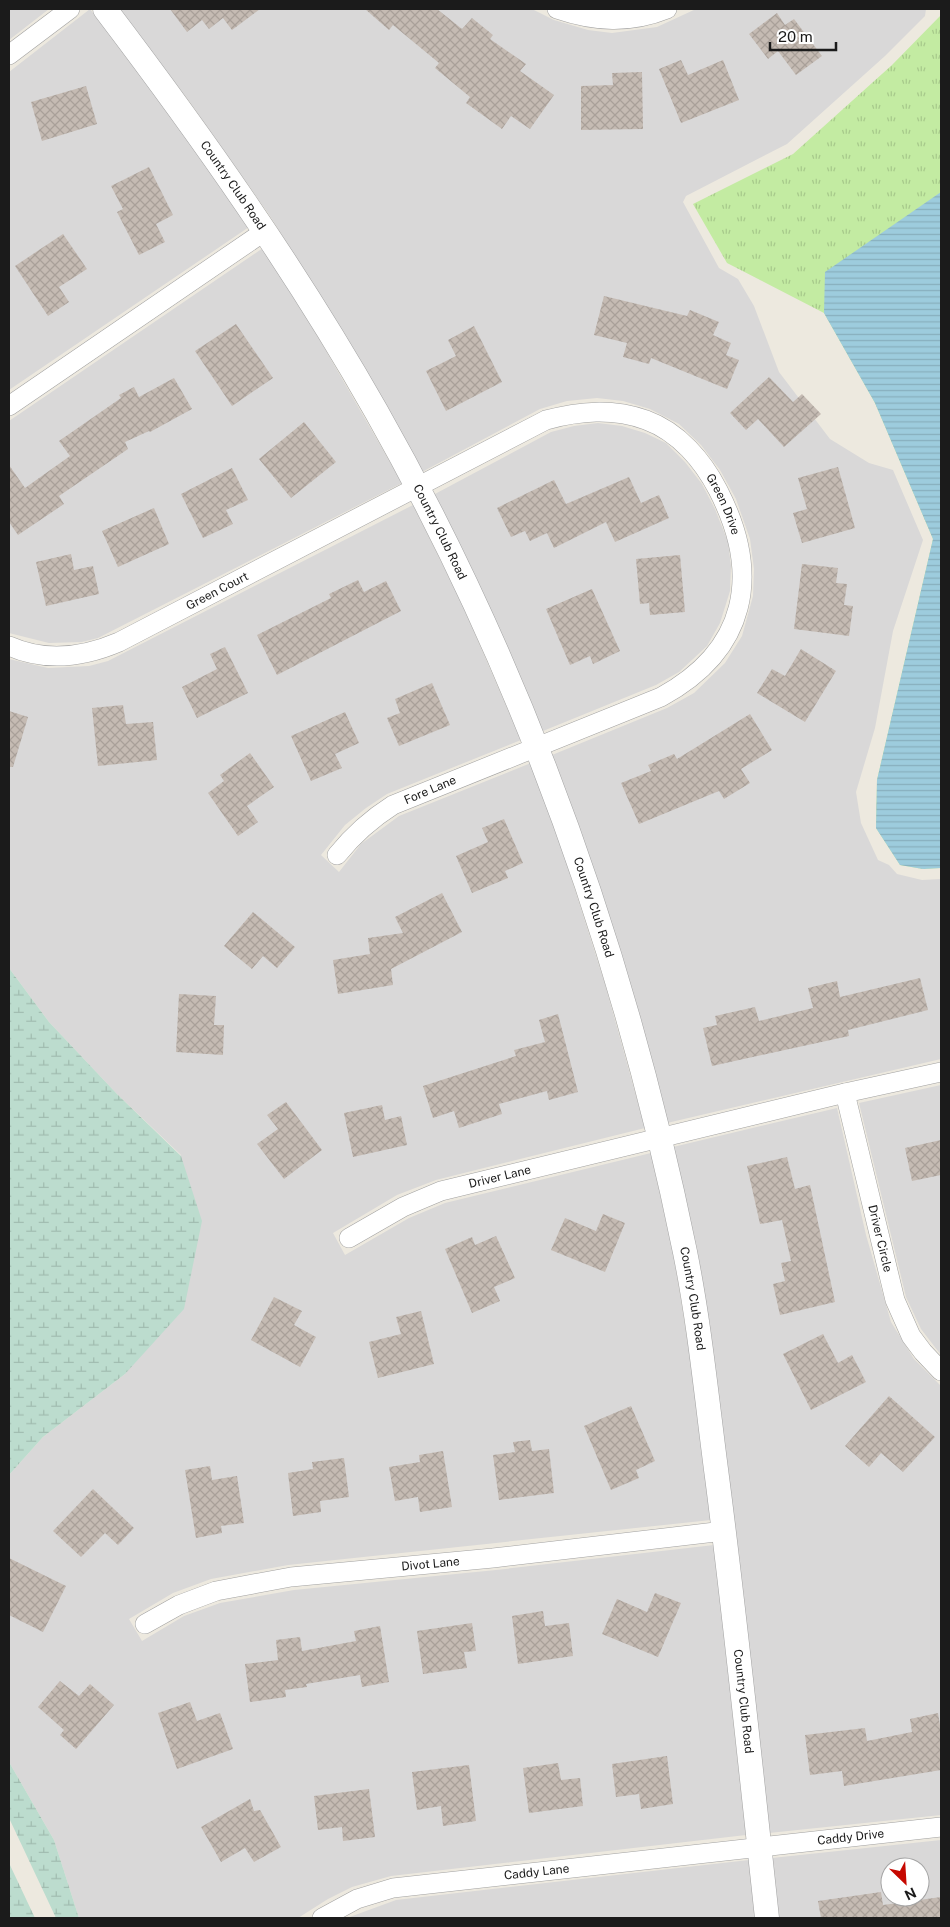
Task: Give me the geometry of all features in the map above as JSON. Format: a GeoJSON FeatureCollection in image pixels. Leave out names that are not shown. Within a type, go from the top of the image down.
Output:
{"type":"FeatureCollection","features":[{"type":"Feature","properties":{"kind":"street"},"geometry":{"type":"LineString","coordinates":[[9,55],[70,9]]}},
{"type":"Feature","properties":{"kind":"street","name":"Country Club Road"},"geometry":{"type":"LineString","coordinates":[[105,9],[181,108],[265,231],[333,339],[418,489],[473,601],[537,747],[567,827],[617,981],[659,1137],[686,1256],[701,1349],[724,1531],[767,1918]]}},
{"type":"Feature","properties":{"kind":"street"},"geometry":{"type":"LineString","coordinates":[[557,9],[590,18],[612,20],[638,18],[667,9]]}},
{"type":"Feature","properties":{"kind":"street"},"geometry":{"type":"LineString","coordinates":[[9,406],[265,231]]}},
{"type":"Feature","properties":{"kind":"street","name":"Green Drive"},"geometry":{"type":"LineString","coordinates":[[418,489],[546,420],[571,413],[597,411],[632,416],[648,421],[672,433],[694,454],[726,504],[739,539],[743,567],[741,594],[731,630],[716,654],[686,683],[662,697],[537,747]]}},
{"type":"Feature","properties":{"kind":"street","name":"Green Court"},"geometry":{"type":"LineString","coordinates":[[9,646],[49,656],[67,656],[103,650],[418,489]]}},
{"type":"Feature","properties":{"kind":"street","name":"Fore Lane"},"geometry":{"type":"LineString","coordinates":[[337,855],[353,835],[372,818],[393,805],[537,747]]}},
{"type":"Feature","properties":{"kind":"street"},"geometry":{"type":"LineString","coordinates":[[659,1137],[941,1072]]}},
{"type":"Feature","properties":{"kind":"street","name":"Driver Circle"},"geometry":{"type":"LineString","coordinates":[[845,1093],[895,1300],[911,1336],[941,1371]]}},
{"type":"Feature","properties":{"kind":"street","name":"Driver Lane"},"geometry":{"type":"LineString","coordinates":[[349,1238],[403,1206],[441,1191],[659,1137]]}},
{"type":"Feature","properties":{"kind":"street","name":"Divot Lane"},"geometry":{"type":"LineString","coordinates":[[145,1624],[179,1605],[216,1591],[291,1577],[493,1558],[724,1531]]}},
{"type":"Feature","properties":{"kind":"street","name":"Caddy Drive"},"geometry":{"type":"LineString","coordinates":[[759,1847],[941,1827]]}},
{"type":"Feature","properties":{"kind":"street","name":"Caddy Lane"},"geometry":{"type":"LineString","coordinates":[[322,1918],[357,1899],[393,1888],[759,1847]]}},
{"type":"Feature","properties":{"kind":"shaded area"},"geometry":{"type":"Polygon","coordinates":[[[9,9],[49,9],[9,40],[9,9]]]}},
{"type":"Feature","properties":{"kind":"shaded area"},"geometry":{"type":"Polygon","coordinates":[[[90,9],[172,115],[249,227],[9,390],[9,72],[90,9]]]}},
{"type":"Feature","properties":{"kind":"shaded area"},"geometry":{"type":"Polygon","coordinates":[[[119,9],[532,9],[554,20],[588,30],[612,33],[657,27],[696,9],[926,9],[925,16],[885,56],[787,144],[686,196],[683,202],[719,268],[738,279],[754,306],[779,372],[830,439],[869,463],[893,470],[923,540],[893,631],[875,728],[856,792],[861,823],[878,860],[889,865],[897,874],[922,880],[941,879],[941,1059],[667,1123],[628,978],[578,824],[552,755],[667,708],[694,693],[725,663],[742,636],[753,596],[754,569],[750,539],[736,499],[720,470],[701,445],[679,424],[650,409],[623,401],[597,398],[567,401],[540,409],[422,472],[338,324],[268,213],[189,101],[119,9]]]}},
{"type":"Feature","properties":{"kind":"shaded area"},"geometry":{"type":"Polygon","coordinates":[[[263,248],[318,337],[402,483],[98,638],[82,642],[49,643],[9,633],[9,421],[263,248]]]}},
{"type":"Feature","properties":{"kind":"shaded area"},"geometry":{"type":"Polygon","coordinates":[[[598,423],[622,426],[645,433],[666,443],[685,462],[702,484],[715,509],[728,542],[731,566],[730,591],[720,623],[707,646],[679,672],[656,685],[543,731],[480,588],[433,495],[551,432],[574,426],[598,423]]]}},
{"type":"Feature","properties":{"kind":"shaded area"},"geometry":{"type":"Polygon","coordinates":[[[413,505],[459,597],[521,740],[387,794],[345,825],[321,855],[339,872],[361,844],[399,816],[531,763],[556,830],[605,984],[645,1128],[436,1180],[397,1195],[333,1233],[345,1255],[409,1218],[445,1203],[651,1153],[674,1257],[689,1350],[711,1520],[288,1565],[211,1579],[173,1593],[129,1619],[142,1641],[184,1616],[220,1603],[294,1590],[496,1570],[714,1545],[746,1835],[391,1876],[352,1887],[328,1899],[298,1918],[79,1918],[54,1840],[9,1762],[9,1475],[43,1437],[125,1374],[181,1155],[117,1094],[49,1022],[9,968],[9,659],[48,668],[89,666],[108,661],[413,505]]]}},
{"type":"Feature","properties":{"kind":"shaded area"},"geometry":{"type":"Polygon","coordinates":[[[941,1085],[941,1355],[921,1329],[906,1297],[859,1103],[941,1085]]]}},
{"type":"Feature","properties":{"kind":"shaded area"},"geometry":{"type":"Polygon","coordinates":[[[837,1108],[866,1235],[891,1322],[914,1359],[941,1386],[941,1815],[769,1833],[737,1543],[712,1348],[673,1147],[837,1108]]]}},
{"type":"Feature","properties":{"kind":"shaded area"},"geometry":{"type":"Polygon","coordinates":[[[941,1840],[941,1918],[779,1918],[772,1858],[941,1840]]]}},
{"type":"Feature","properties":{"kind":"shaded area"},"geometry":{"type":"Polygon","coordinates":[[[749,1860],[756,1918],[347,1918],[396,1900],[749,1860]]]}},
{"type":"Feature","properties":{"kind":"green space"},"geometry":{"type":"Polygon","coordinates":[[[941,15],[941,868],[923,869],[900,865],[876,828],[877,780],[933,539],[875,403],[824,313],[727,263],[693,204],[793,154],[892,65],[941,15]]]}},
{"type":"Feature","properties":{"kind":"green space"},"geometry":{"type":"Polygon","coordinates":[[[9,968],[49,1022],[117,1094],[181,1156],[202,1221],[184,1309],[125,1374],[43,1437],[9,1475],[9,968]]]}},
{"type":"Feature","properties":{"kind":"green space"},"geometry":{"type":"Polygon","coordinates":[[[9,1762],[54,1840],[79,1918],[56,1918],[9,1818],[9,1762]]]}},
{"type":"Feature","properties":{"kind":"green space"},"geometry":{"type":"Polygon","coordinates":[[[9,1863],[35,1918],[9,1918],[9,1863]]]}},
{"type":"Feature","properties":{"kind":"water"},"geometry":{"type":"Polygon","coordinates":[[[941,192],[941,868],[923,869],[900,865],[876,828],[877,780],[933,539],[875,403],[824,313],[825,272],[941,192]]]}},
{"type":"Feature","properties":{"kind":"building"},"geometry":{"type":"Polygon","coordinates":[[[170,9],[260,9],[232,30],[223,18],[209,29],[202,20],[187,32],[170,9]]]}},
{"type":"Feature","properties":{"kind":"building"},"geometry":{"type":"Polygon","coordinates":[[[365,9],[437,9],[462,29],[472,18],[493,35],[490,39],[526,64],[520,71],[554,95],[530,129],[511,116],[502,129],[466,103],[470,97],[435,68],[439,63],[393,25],[389,30],[365,9]]]}},
{"type":"Feature","properties":{"kind":"building"},"geometry":{"type":"Polygon","coordinates":[[[777,13],[785,25],[794,19],[822,56],[796,75],[778,51],[768,59],[749,34],[777,13]]]}},
{"type":"Feature","properties":{"kind":"building"},"geometry":{"type":"Polygon","coordinates":[[[681,60],[688,75],[723,60],[739,100],[681,123],[659,69],[681,60]]]}},
{"type":"Feature","properties":{"kind":"building"},"geometry":{"type":"Polygon","coordinates":[[[642,72],[643,129],[581,130],[581,86],[613,85],[612,73],[642,72]]]}},
{"type":"Feature","properties":{"kind":"building"},"geometry":{"type":"Polygon","coordinates":[[[86,86],[97,124],[42,141],[31,102],[86,86]]]}},
{"type":"Feature","properties":{"kind":"building"},"geometry":{"type":"Polygon","coordinates":[[[149,167],[173,215],[156,224],[165,242],[139,255],[117,212],[123,209],[111,186],[149,167]]]}},
{"type":"Feature","properties":{"kind":"building"},"geometry":{"type":"Polygon","coordinates":[[[63,234],[87,269],[59,287],[69,302],[48,316],[15,266],[63,234]]]}},
{"type":"Feature","properties":{"kind":"building"},"geometry":{"type":"Polygon","coordinates":[[[604,296],[687,316],[690,310],[719,322],[713,335],[731,343],[726,355],[739,360],[727,389],[651,358],[649,364],[623,357],[627,343],[594,335],[604,296]]]}},
{"type":"Feature","properties":{"kind":"building"},"geometry":{"type":"Polygon","coordinates":[[[236,324],[273,378],[232,406],[195,351],[236,324]]]}},
{"type":"Feature","properties":{"kind":"building"},"geometry":{"type":"Polygon","coordinates":[[[474,326],[502,382],[446,411],[426,371],[456,356],[448,340],[474,326]]]}},
{"type":"Feature","properties":{"kind":"building"},"geometry":{"type":"Polygon","coordinates":[[[769,377],[793,402],[802,394],[821,414],[784,447],[758,419],[746,430],[730,413],[769,377]]]}},
{"type":"Feature","properties":{"kind":"building"},"geometry":{"type":"Polygon","coordinates":[[[174,378],[192,409],[150,432],[125,442],[128,449],[59,496],[64,504],[18,535],[9,522],[9,465],[25,488],[70,456],[59,441],[121,398],[119,395],[134,387],[139,397],[174,378]]]}},
{"type":"Feature","properties":{"kind":"building"},"geometry":{"type":"Polygon","coordinates":[[[304,422],[336,462],[291,498],[259,459],[304,422]]]}},
{"type":"Feature","properties":{"kind":"building"},"geometry":{"type":"Polygon","coordinates":[[[838,467],[855,528],[802,543],[793,513],[807,509],[798,478],[838,467]]]}},
{"type":"Feature","properties":{"kind":"building"},"geometry":{"type":"Polygon","coordinates":[[[232,468],[248,500],[226,510],[233,524],[203,538],[181,494],[232,468]]]}},
{"type":"Feature","properties":{"kind":"building"},"geometry":{"type":"Polygon","coordinates":[[[629,477],[641,503],[659,495],[669,518],[615,542],[606,522],[554,548],[547,533],[530,541],[525,531],[511,537],[497,508],[554,480],[566,504],[629,477]]]}},
{"type":"Feature","properties":{"kind":"building"},"geometry":{"type":"Polygon","coordinates":[[[154,508],[169,544],[118,567],[102,531],[154,508]]]}},
{"type":"Feature","properties":{"kind":"building"},"geometry":{"type":"Polygon","coordinates":[[[71,554],[74,570],[93,566],[99,594],[46,606],[36,562],[71,554]]]}},
{"type":"Feature","properties":{"kind":"building"},"geometry":{"type":"Polygon","coordinates":[[[680,555],[685,612],[650,615],[649,603],[640,604],[636,559],[680,555]]]}},
{"type":"Feature","properties":{"kind":"building"},"geometry":{"type":"Polygon","coordinates":[[[802,564],[838,568],[836,583],[847,584],[844,605],[853,606],[849,636],[794,629],[802,564]]]}},
{"type":"Feature","properties":{"kind":"building"},"geometry":{"type":"Polygon","coordinates":[[[358,580],[364,592],[386,581],[401,611],[277,675],[257,635],[331,598],[329,594],[358,580]]]}},
{"type":"Feature","properties":{"kind":"building"},"geometry":{"type":"Polygon","coordinates":[[[592,589],[620,651],[593,664],[590,656],[570,665],[546,609],[592,589]]]}},
{"type":"Feature","properties":{"kind":"building"},"geometry":{"type":"Polygon","coordinates":[[[225,647],[248,693],[197,718],[182,687],[217,669],[210,654],[225,647]]]}},
{"type":"Feature","properties":{"kind":"building"},"geometry":{"type":"Polygon","coordinates":[[[801,649],[836,671],[805,722],[757,693],[772,669],[785,676],[801,649]]]}},
{"type":"Feature","properties":{"kind":"building"},"geometry":{"type":"Polygon","coordinates":[[[432,683],[450,725],[399,746],[387,718],[400,713],[395,699],[432,683]]]}},
{"type":"Feature","properties":{"kind":"building"},"geometry":{"type":"Polygon","coordinates":[[[123,705],[126,724],[153,722],[157,760],[98,766],[92,708],[123,705]]]}},
{"type":"Feature","properties":{"kind":"building"},"geometry":{"type":"Polygon","coordinates":[[[9,711],[28,717],[13,767],[9,767],[9,711]]]}},
{"type":"Feature","properties":{"kind":"building"},"geometry":{"type":"Polygon","coordinates":[[[345,712],[359,743],[335,754],[342,768],[311,781],[291,736],[345,712]]]}},
{"type":"Feature","properties":{"kind":"building"},"geometry":{"type":"Polygon","coordinates":[[[750,714],[772,750],[741,769],[750,783],[724,799],[719,791],[639,824],[621,783],[651,771],[648,765],[674,754],[677,759],[750,714]]]}},
{"type":"Feature","properties":{"kind":"building"},"geometry":{"type":"Polygon","coordinates":[[[250,753],[274,787],[247,806],[258,822],[238,836],[208,793],[224,781],[220,775],[250,753]]]}},
{"type":"Feature","properties":{"kind":"building"},"geometry":{"type":"Polygon","coordinates":[[[504,819],[523,863],[505,871],[508,878],[472,893],[456,856],[488,842],[482,828],[504,819]]]}},
{"type":"Feature","properties":{"kind":"building"},"geometry":{"type":"Polygon","coordinates":[[[442,893],[462,932],[391,969],[393,985],[338,994],[333,960],[370,954],[368,938],[403,933],[395,917],[442,893]]]}},
{"type":"Feature","properties":{"kind":"building"},"geometry":{"type":"Polygon","coordinates":[[[253,912],[295,947],[277,968],[263,956],[252,969],[224,946],[253,912]]]}},
{"type":"Feature","properties":{"kind":"building"},"geometry":{"type":"Polygon","coordinates":[[[920,978],[928,1010],[848,1030],[849,1036],[712,1066],[703,1028],[717,1025],[715,1016],[755,1007],[759,1021],[813,1008],[808,988],[837,981],[840,997],[920,978]]]}},
{"type":"Feature","properties":{"kind":"building"},"geometry":{"type":"Polygon","coordinates":[[[179,994],[216,996],[214,1025],[224,1025],[223,1055],[176,1052],[179,994]]]}},
{"type":"Feature","properties":{"kind":"building"},"geometry":{"type":"Polygon","coordinates":[[[558,1014],[578,1092],[549,1100],[547,1091],[499,1104],[502,1114],[459,1128],[454,1111],[433,1118],[423,1086],[516,1056],[514,1050],[545,1042],[539,1020],[558,1014]]]}},
{"type":"Feature","properties":{"kind":"building"},"geometry":{"type":"Polygon","coordinates":[[[286,1102],[322,1150],[284,1179],[257,1144],[278,1129],[267,1115],[286,1102]]]}},
{"type":"Feature","properties":{"kind":"building"},"geometry":{"type":"Polygon","coordinates":[[[382,1105],[385,1120],[401,1116],[407,1145],[353,1157],[344,1113],[382,1105]]]}},
{"type":"Feature","properties":{"kind":"building"},"geometry":{"type":"Polygon","coordinates":[[[941,1140],[941,1175],[912,1181],[905,1148],[941,1140]]]}},
{"type":"Feature","properties":{"kind":"building"},"geometry":{"type":"Polygon","coordinates":[[[787,1157],[795,1189],[810,1185],[835,1302],[780,1315],[773,1284],[785,1281],[781,1263],[791,1261],[782,1220],[760,1224],[747,1166],[787,1157]]]}},
{"type":"Feature","properties":{"kind":"building"},"geometry":{"type":"Polygon","coordinates":[[[603,1214],[625,1223],[605,1272],[551,1250],[565,1218],[596,1231],[603,1214]]]}},
{"type":"Feature","properties":{"kind":"building"},"geometry":{"type":"Polygon","coordinates":[[[496,1236],[515,1278],[494,1287],[500,1301],[472,1313],[445,1249],[472,1237],[475,1245],[496,1236]]]}},
{"type":"Feature","properties":{"kind":"building"},"geometry":{"type":"Polygon","coordinates":[[[274,1297],[302,1311],[294,1325],[316,1337],[300,1367],[251,1340],[274,1297]]]}},
{"type":"Feature","properties":{"kind":"building"},"geometry":{"type":"Polygon","coordinates":[[[421,1311],[434,1364],[378,1378],[369,1342],[401,1334],[396,1317],[421,1311]]]}},
{"type":"Feature","properties":{"kind":"building"},"geometry":{"type":"Polygon","coordinates":[[[823,1334],[838,1363],[852,1355],[866,1382],[811,1410],[783,1354],[823,1334]]]}},
{"type":"Feature","properties":{"kind":"building"},"geometry":{"type":"Polygon","coordinates":[[[889,1396],[935,1437],[903,1472],[881,1453],[869,1467],[845,1446],[889,1396]]]}},
{"type":"Feature","properties":{"kind":"building"},"geometry":{"type":"Polygon","coordinates":[[[631,1406],[655,1461],[636,1470],[639,1478],[611,1490],[584,1426],[631,1406]]]}},
{"type":"Feature","properties":{"kind":"building"},"geometry":{"type":"Polygon","coordinates":[[[530,1440],[532,1451],[549,1449],[554,1493],[499,1500],[493,1455],[515,1452],[513,1442],[530,1440]]]}},
{"type":"Feature","properties":{"kind":"building"},"geometry":{"type":"Polygon","coordinates":[[[443,1451],[452,1507],[420,1512],[418,1497],[395,1501],[389,1467],[420,1462],[419,1455],[443,1451]]]}},
{"type":"Feature","properties":{"kind":"building"},"geometry":{"type":"Polygon","coordinates":[[[344,1458],[349,1497],[320,1501],[321,1512],[293,1516],[288,1473],[313,1469],[312,1462],[344,1458]]]}},
{"type":"Feature","properties":{"kind":"building"},"geometry":{"type":"Polygon","coordinates":[[[210,1466],[212,1480],[237,1476],[244,1523],[221,1526],[222,1533],[196,1538],[185,1470],[210,1466]]]}},
{"type":"Feature","properties":{"kind":"building"},"geometry":{"type":"Polygon","coordinates":[[[93,1489],[134,1528],[118,1545],[105,1533],[81,1557],[53,1531],[93,1489]]]}},
{"type":"Feature","properties":{"kind":"building"},"geometry":{"type":"Polygon","coordinates":[[[9,1558],[66,1586],[43,1632],[9,1615],[9,1558]]]}},
{"type":"Feature","properties":{"kind":"building"},"geometry":{"type":"Polygon","coordinates":[[[655,1593],[681,1603],[658,1657],[602,1634],[617,1599],[647,1612],[655,1593]]]}},
{"type":"Feature","properties":{"kind":"building"},"geometry":{"type":"Polygon","coordinates":[[[543,1611],[545,1626],[569,1623],[573,1656],[518,1664],[512,1616],[543,1611]]]}},
{"type":"Feature","properties":{"kind":"building"},"geometry":{"type":"Polygon","coordinates":[[[472,1623],[476,1651],[464,1652],[467,1668],[423,1674],[417,1631],[472,1623]]]}},
{"type":"Feature","properties":{"kind":"building"},"geometry":{"type":"Polygon","coordinates":[[[380,1626],[389,1682],[362,1687],[360,1675],[306,1684],[307,1687],[285,1690],[286,1697],[250,1702],[245,1664],[278,1660],[276,1640],[300,1637],[302,1651],[356,1641],[354,1631],[380,1626]]]}},
{"type":"Feature","properties":{"kind":"building"},"geometry":{"type":"Polygon","coordinates":[[[60,1681],[79,1696],[90,1684],[114,1705],[76,1749],[60,1735],[64,1730],[38,1707],[60,1681]]]}},
{"type":"Feature","properties":{"kind":"building"},"geometry":{"type":"Polygon","coordinates":[[[190,1702],[197,1721],[220,1713],[233,1749],[177,1769],[158,1713],[190,1702]]]}},
{"type":"Feature","properties":{"kind":"building"},"geometry":{"type":"Polygon","coordinates":[[[938,1713],[941,1731],[941,1770],[844,1786],[842,1771],[810,1775],[805,1735],[865,1728],[867,1741],[912,1732],[910,1719],[938,1713]]]}},
{"type":"Feature","properties":{"kind":"building"},"geometry":{"type":"Polygon","coordinates":[[[667,1756],[673,1804],[641,1809],[639,1794],[616,1797],[612,1764],[667,1756]]]}},
{"type":"Feature","properties":{"kind":"building"},"geometry":{"type":"Polygon","coordinates":[[[558,1763],[561,1780],[580,1778],[583,1806],[529,1813],[523,1768],[558,1763]]]}},
{"type":"Feature","properties":{"kind":"building"},"geometry":{"type":"Polygon","coordinates":[[[469,1765],[476,1821],[443,1826],[441,1806],[417,1810],[412,1772],[469,1765]]]}},
{"type":"Feature","properties":{"kind":"building"},"geometry":{"type":"Polygon","coordinates":[[[369,1789],[375,1837],[343,1841],[342,1827],[318,1830],[314,1796],[369,1789]]]}},
{"type":"Feature","properties":{"kind":"building"},"geometry":{"type":"Polygon","coordinates":[[[250,1799],[254,1811],[260,1810],[281,1847],[254,1862],[245,1848],[221,1862],[201,1827],[250,1799]]]}},
{"type":"Feature","properties":{"kind":"building"},"geometry":{"type":"Polygon","coordinates":[[[880,1892],[880,1907],[930,1907],[930,1899],[941,1897],[941,1918],[821,1918],[818,1901],[880,1892]]]}}]}
